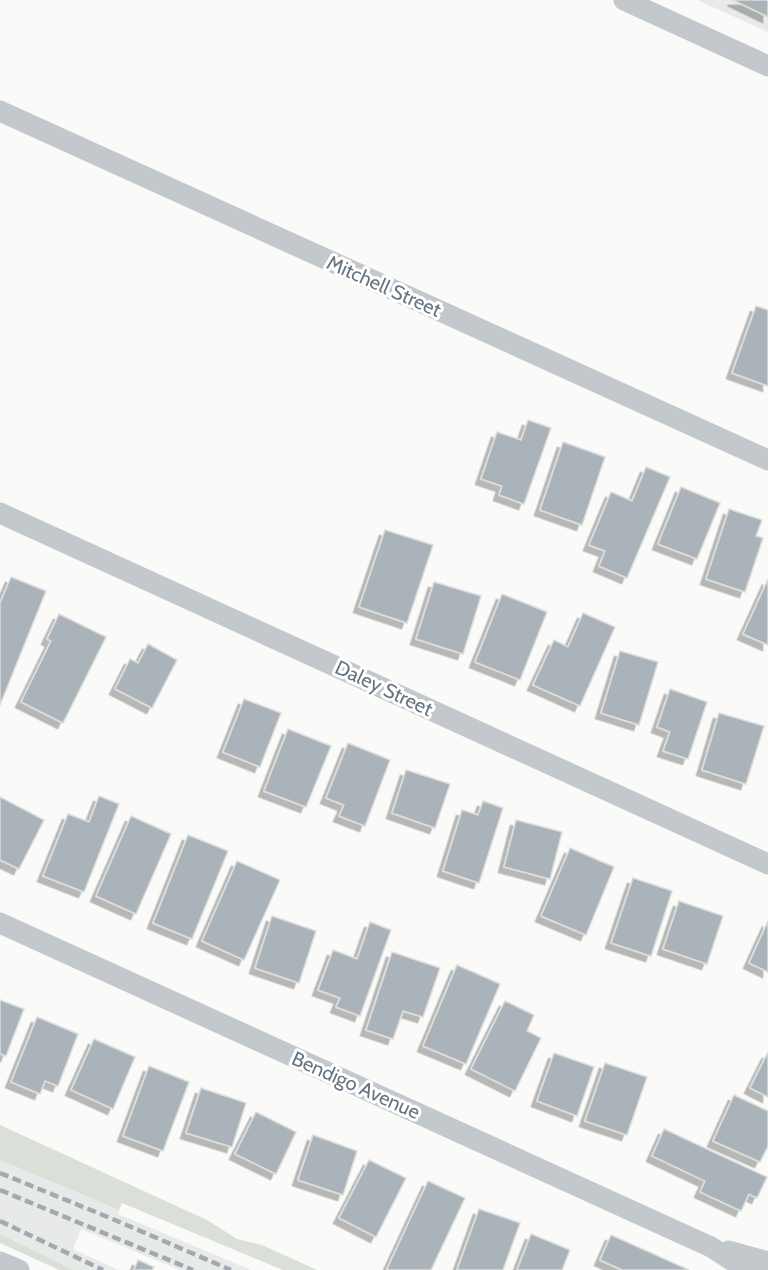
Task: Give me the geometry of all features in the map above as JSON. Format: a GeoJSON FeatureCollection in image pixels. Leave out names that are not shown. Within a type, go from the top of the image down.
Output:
{"type":"FeatureCollection","features":[{"type":"Feature","properties":{"kind":"street"},"geometry":{"type":"LineString","coordinates":[[624,0],[768,66]]}},
{"type":"Feature","properties":{"kind":"street","name":"Mitchell Street"},"geometry":{"type":"LineString","coordinates":[[0,111],[768,460]]}},
{"type":"Feature","properties":{"kind":"street","name":"Daley Street"},"geometry":{"type":"LineString","coordinates":[[0,513],[768,864]]}},
{"type":"Feature","properties":{"kind":"street","name":"Bendigo Avenue"},"geometry":{"type":"LineString","coordinates":[[0,923],[711,1246],[768,1262]]}},
{"type":"Feature","properties":{"kind":"street","name":"Bendigo Avenue"},"geometry":{"type":"LineString","coordinates":[[711,1246],[747,1270]]}},
{"type":"Feature","properties":{"kind":"street"},"geometry":{"type":"LineString","coordinates":[[0,1262],[19,1270]]}},
{"type":"Feature","properties":{"kind":"shaded area"},"geometry":{"type":"Polygon","coordinates":[[[697,0],[768,0],[768,32],[697,0]]]}},
{"type":"Feature","properties":{"kind":"shaded area"},"geometry":{"type":"Polygon","coordinates":[[[0,1125],[207,1220],[237,1239],[262,1245],[317,1270],[283,1270],[122,1203],[119,1210],[0,1160],[0,1125]]]}},
{"type":"Feature","properties":{"kind":"shaded area"},"geometry":{"type":"Polygon","coordinates":[[[0,1160],[119,1210],[118,1214],[251,1270],[180,1270],[81,1229],[73,1249],[118,1270],[74,1270],[0,1234],[0,1160]]]}},
{"type":"Feature","properties":{"kind":"shaded area"},"geometry":{"type":"Polygon","coordinates":[[[0,1234],[74,1270],[59,1270],[0,1243],[0,1234]]]}},
{"type":"Feature","properties":{"kind":"building"},"geometry":{"type":"Polygon","coordinates":[[[733,0],[768,0],[768,17],[733,0]]]}},
{"type":"Feature","properties":{"kind":"building"},"geometry":{"type":"Polygon","coordinates":[[[756,306],[768,310],[768,386],[732,373],[756,306]]]}},
{"type":"Feature","properties":{"kind":"building"},"geometry":{"type":"Polygon","coordinates":[[[528,420],[551,428],[524,504],[499,495],[502,486],[481,479],[497,432],[521,440],[528,420]]]}},
{"type":"Feature","properties":{"kind":"building"},"geometry":{"type":"Polygon","coordinates":[[[563,442],[605,457],[582,525],[540,510],[563,442]]]}},
{"type":"Feature","properties":{"kind":"building"},"geometry":{"type":"Polygon","coordinates":[[[646,467],[670,477],[627,578],[599,566],[605,551],[589,545],[611,492],[632,501],[646,467]]]}},
{"type":"Feature","properties":{"kind":"building"},"geometry":{"type":"Polygon","coordinates":[[[681,487],[720,503],[697,559],[658,544],[681,487]]]}},
{"type":"Feature","properties":{"kind":"building"},"geometry":{"type":"Polygon","coordinates":[[[729,509],[762,520],[756,536],[763,538],[745,592],[706,579],[729,509]]]}},
{"type":"Feature","properties":{"kind":"building"},"geometry":{"type":"Polygon","coordinates":[[[385,530],[433,545],[407,623],[359,607],[385,530]]]}},
{"type":"Feature","properties":{"kind":"building"},"geometry":{"type":"Polygon","coordinates":[[[11,577],[46,591],[0,705],[0,603],[11,577]]]}},
{"type":"Feature","properties":{"kind":"building"},"geometry":{"type":"Polygon","coordinates":[[[768,579],[768,645],[743,634],[768,579]]]}},
{"type":"Feature","properties":{"kind":"building"},"geometry":{"type":"Polygon","coordinates":[[[434,582],[481,596],[463,654],[416,639],[434,582]]]}},
{"type":"Feature","properties":{"kind":"building"},"geometry":{"type":"Polygon","coordinates":[[[502,594],[547,612],[520,680],[475,662],[502,594]]]}},
{"type":"Feature","properties":{"kind":"building"},"geometry":{"type":"Polygon","coordinates":[[[583,613],[615,627],[580,706],[533,685],[554,640],[568,647],[583,613]]]}},
{"type":"Feature","properties":{"kind":"building"},"geometry":{"type":"Polygon","coordinates":[[[59,614],[106,637],[63,723],[21,702],[51,641],[47,639],[59,614]]]}},
{"type":"Feature","properties":{"kind":"building"},"geometry":{"type":"Polygon","coordinates":[[[148,644],[177,660],[152,708],[115,689],[130,659],[138,663],[148,644]]]}},
{"type":"Feature","properties":{"kind":"building"},"geometry":{"type":"Polygon","coordinates":[[[620,651],[658,662],[639,725],[601,713],[620,651]]]}},
{"type":"Feature","properties":{"kind":"building"},"geometry":{"type":"Polygon","coordinates":[[[670,689],[707,702],[688,759],[663,751],[670,732],[657,727],[670,689]]]}},
{"type":"Feature","properties":{"kind":"building"},"geometry":{"type":"Polygon","coordinates":[[[244,699],[281,713],[260,767],[223,752],[244,699]]]}},
{"type":"Feature","properties":{"kind":"building"},"geometry":{"type":"Polygon","coordinates":[[[719,713],[764,726],[746,784],[702,770],[719,713]]]}},
{"type":"Feature","properties":{"kind":"building"},"geometry":{"type":"Polygon","coordinates":[[[288,729],[331,746],[306,807],[264,791],[288,729]]]}},
{"type":"Feature","properties":{"kind":"building"},"geometry":{"type":"Polygon","coordinates":[[[348,743],[390,760],[365,826],[339,816],[344,805],[326,798],[348,743]]]}},
{"type":"Feature","properties":{"kind":"building"},"geometry":{"type":"Polygon","coordinates":[[[406,770],[450,784],[435,828],[392,813],[406,770]]]}},
{"type":"Feature","properties":{"kind":"building"},"geometry":{"type":"Polygon","coordinates":[[[99,796],[119,804],[84,892],[43,876],[68,814],[89,822],[99,796]]]}},
{"type":"Feature","properties":{"kind":"building"},"geometry":{"type":"Polygon","coordinates":[[[0,797],[44,820],[19,869],[0,860],[0,797]]]}},
{"type":"Feature","properties":{"kind":"building"},"geometry":{"type":"Polygon","coordinates":[[[483,801],[503,808],[479,883],[443,871],[462,810],[478,815],[483,801]]]}},
{"type":"Feature","properties":{"kind":"building"},"geometry":{"type":"Polygon","coordinates":[[[131,816],[171,834],[136,914],[96,896],[131,816]]]}},
{"type":"Feature","properties":{"kind":"building"},"geometry":{"type":"Polygon","coordinates":[[[516,820],[562,832],[550,879],[504,867],[516,820]]]}},
{"type":"Feature","properties":{"kind":"building"},"geometry":{"type":"Polygon","coordinates":[[[188,835],[228,851],[192,939],[153,923],[188,835]]]}},
{"type":"Feature","properties":{"kind":"building"},"geometry":{"type":"Polygon","coordinates":[[[570,848],[614,867],[586,935],[541,916],[570,848]]]}},
{"type":"Feature","properties":{"kind":"building"},"geometry":{"type":"Polygon","coordinates":[[[237,861],[280,880],[244,960],[202,941],[237,861]]]}},
{"type":"Feature","properties":{"kind":"building"},"geometry":{"type":"Polygon","coordinates":[[[633,878],[672,891],[651,956],[611,943],[633,878]]]}},
{"type":"Feature","properties":{"kind":"building"},"geometry":{"type":"Polygon","coordinates":[[[679,901],[723,916],[707,964],[663,949],[679,901]]]}},
{"type":"Feature","properties":{"kind":"building"},"geometry":{"type":"Polygon","coordinates":[[[272,916],[316,931],[299,983],[255,968],[272,916]]]}},
{"type":"Feature","properties":{"kind":"building"},"geometry":{"type":"Polygon","coordinates":[[[768,921],[768,972],[749,963],[768,921]]]}},
{"type":"Feature","properties":{"kind":"building"},"geometry":{"type":"Polygon","coordinates":[[[370,922],[391,930],[360,1016],[336,1007],[340,998],[318,990],[333,950],[357,959],[370,922]]]}},
{"type":"Feature","properties":{"kind":"building"},"geometry":{"type":"Polygon","coordinates":[[[392,952],[440,968],[423,1017],[403,1011],[393,1039],[366,1030],[392,952]]]}},
{"type":"Feature","properties":{"kind":"building"},"geometry":{"type":"Polygon","coordinates":[[[457,965],[500,984],[466,1064],[423,1046],[457,965]]]}},
{"type":"Feature","properties":{"kind":"building"},"geometry":{"type":"Polygon","coordinates":[[[0,1000],[24,1009],[6,1056],[0,1054],[0,1000]]]}},
{"type":"Feature","properties":{"kind":"building"},"geometry":{"type":"Polygon","coordinates":[[[505,1001],[534,1015],[527,1031],[541,1038],[515,1091],[471,1069],[505,1001]]]}},
{"type":"Feature","properties":{"kind":"building"},"geometry":{"type":"Polygon","coordinates":[[[37,1017],[78,1034],[58,1086],[45,1081],[40,1094],[11,1082],[37,1017]]]}},
{"type":"Feature","properties":{"kind":"building"},"geometry":{"type":"Polygon","coordinates":[[[94,1039],[135,1057],[113,1109],[71,1090],[94,1039]]]}},
{"type":"Feature","properties":{"kind":"building"},"geometry":{"type":"Polygon","coordinates":[[[768,1052],[768,1097],[750,1088],[768,1052]]]}},
{"type":"Feature","properties":{"kind":"building"},"geometry":{"type":"Polygon","coordinates":[[[554,1053],[594,1067],[577,1116],[537,1101],[554,1053]]]}},
{"type":"Feature","properties":{"kind":"building"},"geometry":{"type":"Polygon","coordinates":[[[605,1063],[647,1077],[627,1135],[585,1121],[605,1063]]]}},
{"type":"Feature","properties":{"kind":"building"},"geometry":{"type":"Polygon","coordinates":[[[149,1066],[189,1082],[163,1151],[123,1136],[149,1066]]]}},
{"type":"Feature","properties":{"kind":"building"},"geometry":{"type":"Polygon","coordinates":[[[201,1088],[246,1103],[232,1147],[186,1133],[201,1088]]]}},
{"type":"Feature","properties":{"kind":"building"},"geometry":{"type":"Polygon","coordinates":[[[734,1095],[768,1111],[768,1146],[760,1162],[713,1141],[734,1095]]]}},
{"type":"Feature","properties":{"kind":"building"},"geometry":{"type":"Polygon","coordinates":[[[256,1112],[296,1132],[276,1174],[235,1154],[256,1112]]]}},
{"type":"Feature","properties":{"kind":"building"},"geometry":{"type":"Polygon","coordinates":[[[664,1129],[767,1177],[757,1198],[749,1194],[741,1211],[700,1192],[705,1181],[652,1156],[664,1129]]]}},
{"type":"Feature","properties":{"kind":"building"},"geometry":{"type":"Polygon","coordinates":[[[313,1135],[357,1151],[343,1195],[298,1180],[313,1135]]]}},
{"type":"Feature","properties":{"kind":"building"},"geometry":{"type":"Polygon","coordinates":[[[369,1160],[406,1178],[376,1237],[339,1218],[369,1160]]]}},
{"type":"Feature","properties":{"kind":"building"},"geometry":{"type":"Polygon","coordinates":[[[428,1181],[465,1198],[431,1270],[389,1270],[387,1269],[428,1181]]]}},
{"type":"Feature","properties":{"kind":"building"},"geometry":{"type":"Polygon","coordinates":[[[479,1209],[520,1223],[503,1270],[457,1270],[479,1209]]]}},
{"type":"Feature","properties":{"kind":"building"},"geometry":{"type":"Polygon","coordinates":[[[531,1234],[570,1250],[562,1270],[517,1270],[531,1234]]]}},
{"type":"Feature","properties":{"kind":"building"},"geometry":{"type":"Polygon","coordinates":[[[611,1235],[689,1270],[622,1270],[600,1260],[611,1235]]]}},
{"type":"Feature","properties":{"kind":"building"},"geometry":{"type":"Polygon","coordinates":[[[138,1260],[154,1267],[152,1270],[134,1270],[138,1260]]]}},
{"type":"Feature","properties":{"kind":"railway"},"geometry":{"type":"LineString","coordinates":[[0,1173],[231,1270]]}},
{"type":"Feature","properties":{"kind":"railway"},"geometry":{"type":"LineString","coordinates":[[0,1190],[193,1270]]}},
{"type":"Feature","properties":{"kind":"railway"},"geometry":{"type":"LineString","coordinates":[[0,1221],[103,1270]]}}]}
